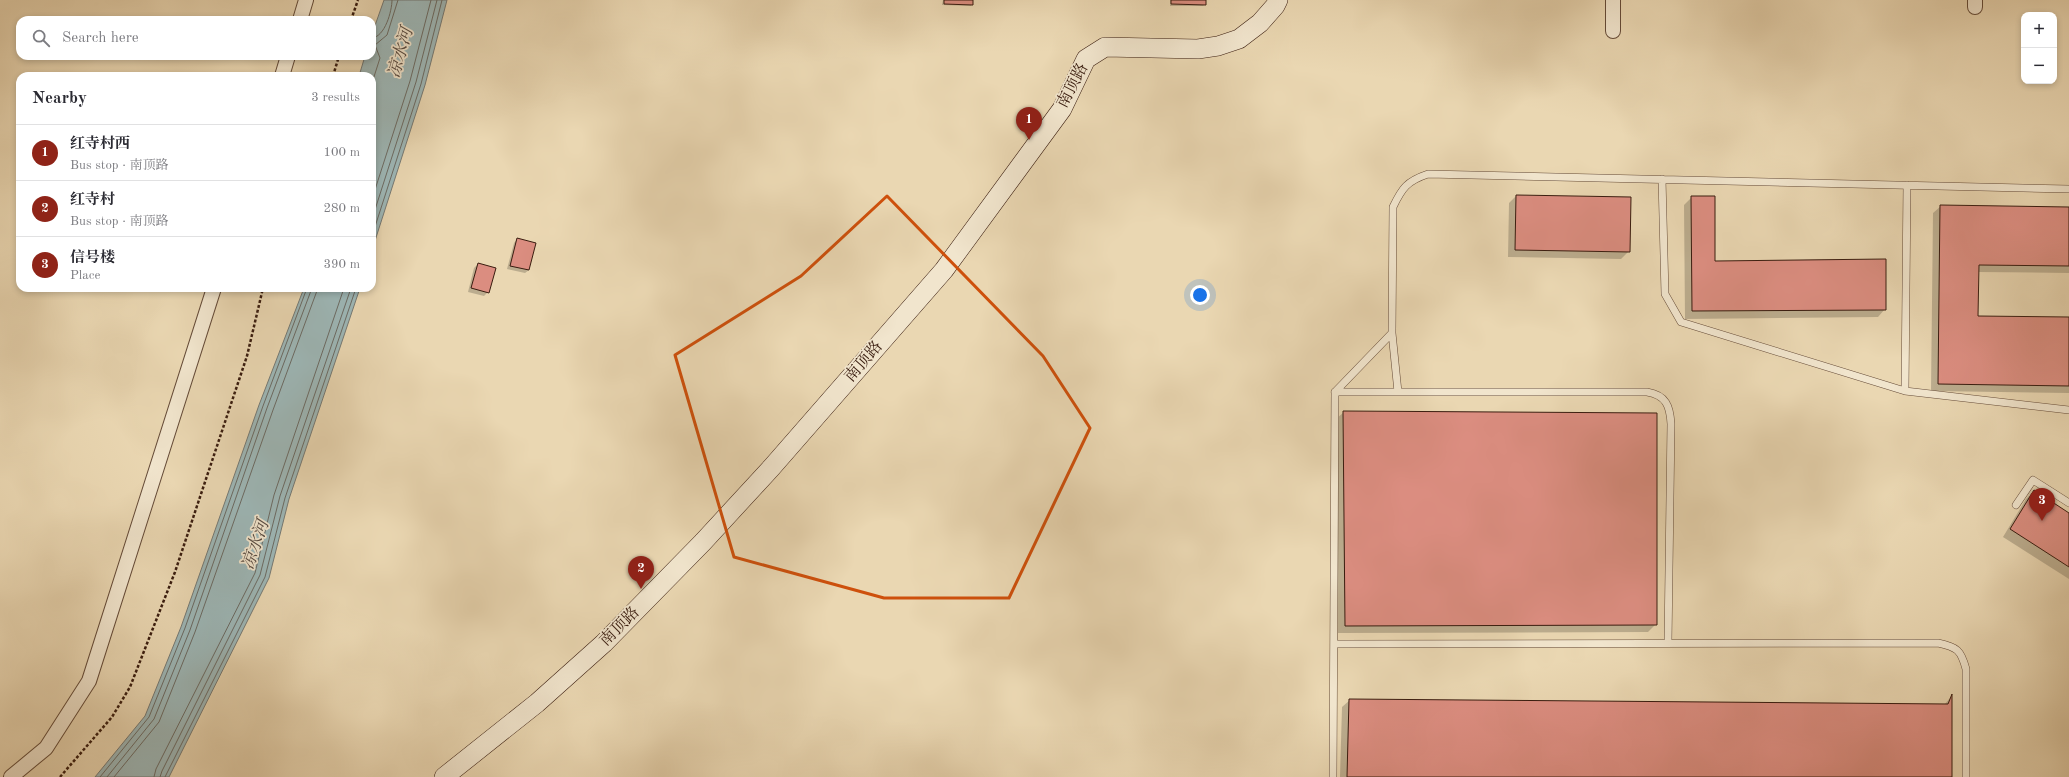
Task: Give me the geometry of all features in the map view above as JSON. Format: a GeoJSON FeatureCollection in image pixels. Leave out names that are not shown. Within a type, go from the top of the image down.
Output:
{"type":"FeatureCollection","features":[{"type":"Feature","properties":{"kind":"street"},"geometry":{"type":"LineString","coordinates":[[301,16],[306,0]]}},
{"type":"Feature","properties":{"kind":"street","name":"南顶路"},"geometry":{"type":"LineString","coordinates":[[444,777],[537,703],[604,643],[704,542],[772,467],[944,270],[1062,109],[1086,59],[1105,47],[1198,49],[1218,46],[1239,39],[1260,23],[1275,6],[1278,0]]}},
{"type":"Feature","properties":{"kind":"street"},"geometry":{"type":"LineString","coordinates":[[1613,0],[1613,31]]}},
{"type":"Feature","properties":{"kind":"street"},"geometry":{"type":"LineString","coordinates":[[283,72],[287,60]]}},
{"type":"Feature","properties":{"kind":"street"},"geometry":{"type":"LineString","coordinates":[[11,777],[46,748],[90,681],[213,292]]}},
{"type":"Feature","properties":{"kind":"lane"},"geometry":{"type":"LineString","coordinates":[[1398,392],[1392,333],[1393,207],[1400,192],[1413,179],[1428,174],[2069,189]]}},
{"type":"Feature","properties":{"kind":"lane"},"geometry":{"type":"LineString","coordinates":[[1662,179],[1665,294],[1680,322],[1905,391],[2069,410]]}},
{"type":"Feature","properties":{"kind":"lane"},"geometry":{"type":"LineString","coordinates":[[1905,391],[1907,185]]}},
{"type":"Feature","properties":{"kind":"lane"},"geometry":{"type":"LineString","coordinates":[[1333,777],[1335,392],[1392,333]]}},
{"type":"Feature","properties":{"kind":"lane"},"geometry":{"type":"LineString","coordinates":[[1335,392],[1647,392],[1663,397],[1669,405],[1671,424],[1668,643]]}},
{"type":"Feature","properties":{"kind":"lane"},"geometry":{"type":"LineString","coordinates":[[2016,505],[2033,480],[2069,503]]}},
{"type":"Feature","properties":{"kind":"lane"},"geometry":{"type":"LineString","coordinates":[[1334,644],[1938,643],[1953,646],[1963,656],[1966,669],[1966,777]]}},
{"type":"Feature","properties":{"kind":"path"},"geometry":{"type":"LineString","coordinates":[[352,16],[358,0]]}},
{"type":"Feature","properties":{"kind":"path"},"geometry":{"type":"LineString","coordinates":[[334,72],[338,60]]}},
{"type":"Feature","properties":{"kind":"path"},"geometry":{"type":"LineString","coordinates":[[60,777],[112,718],[130,687],[175,572],[247,356],[262,292]]}},
{"type":"Feature","properties":{"kind":"highlighted area"},"geometry":{"type":"Polygon","coordinates":[[[887,196],[1043,356],[1090,428],[1009,598],[884,598],[734,557],[675,355],[801,276],[887,196]]]}},
{"type":"Feature","properties":{"kind":"water","name":"凉水河"},"geometry":{"type":"Polygon","coordinates":[[[384,0],[447,0],[425,85],[376,238],[376,72],[360,72],[364,60],[376,60],[376,23],[384,0]]]}},
{"type":"Feature","properties":{"kind":"water","name":"凉水河"},"geometry":{"type":"Polygon","coordinates":[[[302,292],[359,292],[289,499],[269,578],[169,777],[95,777],[145,716],[181,627],[259,405],[302,292]]]}},
{"type":"Feature","properties":{"kind":"building"},"geometry":{"type":"Polygon","coordinates":[[[944,0],[973,0],[973,5],[944,4],[944,0]]]}},
{"type":"Feature","properties":{"kind":"building"},"geometry":{"type":"Polygon","coordinates":[[[1171,0],[1206,0],[1206,5],[1171,4],[1171,0]]]}},
{"type":"Feature","properties":{"kind":"building"},"geometry":{"type":"Polygon","coordinates":[[[1516,195],[1631,197],[1630,252],[1515,250],[1516,195]]]}},
{"type":"Feature","properties":{"kind":"building"},"geometry":{"type":"Polygon","coordinates":[[[1691,196],[1715,196],[1715,261],[1886,259],[1886,310],[1692,311],[1691,196]]]}},
{"type":"Feature","properties":{"kind":"building"},"geometry":{"type":"Polygon","coordinates":[[[1940,205],[2069,207],[2069,266],[1979,265],[1978,316],[2069,317],[2069,386],[1938,384],[1940,205]]]}},
{"type":"Feature","properties":{"kind":"building"},"geometry":{"type":"Polygon","coordinates":[[[517,238],[536,243],[529,270],[510,266],[517,238]]]}},
{"type":"Feature","properties":{"kind":"building"},"geometry":{"type":"Polygon","coordinates":[[[478,263],[496,268],[489,293],[471,288],[478,263]]]}},
{"type":"Feature","properties":{"kind":"building"},"geometry":{"type":"Polygon","coordinates":[[[1343,411],[1657,413],[1657,625],[1345,626],[1343,411]]]}},
{"type":"Feature","properties":{"kind":"building"},"geometry":{"type":"Polygon","coordinates":[[[2034,490],[2069,513],[2069,567],[2010,529],[2034,490]]]}},
{"type":"Feature","properties":{"kind":"building"},"geometry":{"type":"Polygon","coordinates":[[[1952,694],[1952,777],[1347,777],[1349,699],[1948,704],[1952,694]]]}},
{"type":"Feature","properties":{"kind":"place","name":"红寺村西"},"geometry":{"type":"Point","coordinates":[1029,140]}},
{"type":"Feature","properties":{"kind":"place","name":"信号楼"},"geometry":{"type":"Point","coordinates":[2042,521]}},
{"type":"Feature","properties":{"kind":"place","name":"红寺村"},"geometry":{"type":"Point","coordinates":[641,589]}}]}
